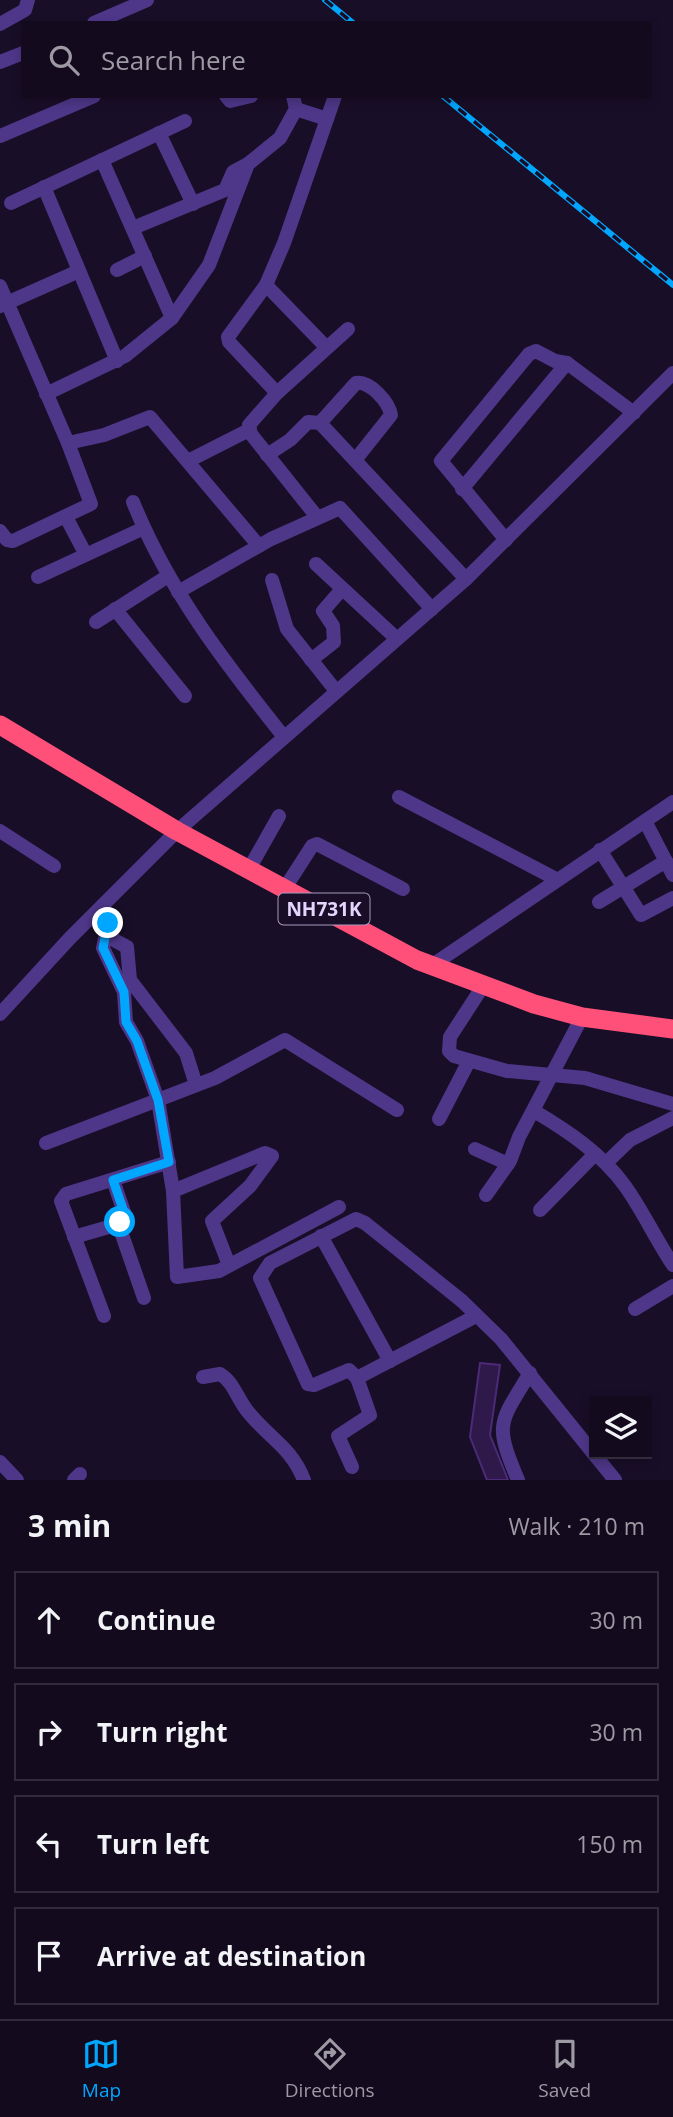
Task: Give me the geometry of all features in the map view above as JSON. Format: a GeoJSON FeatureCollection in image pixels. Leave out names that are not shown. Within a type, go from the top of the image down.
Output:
{"type":"FeatureCollection","features":[{"type":"Feature","properties":{"kind":"highway","name":"NH731K"},"geometry":{"type":"LineString","coordinates":[[0,725],[177,831],[430,966],[483,986],[582,1017],[673,1029]]}},
{"type":"Feature","properties":{"kind":"street"},"geometry":{"type":"LineString","coordinates":[[0,24],[25,10],[28,0]]}},
{"type":"Feature","properties":{"kind":"street"},"geometry":{"type":"LineString","coordinates":[[104,21],[125,17],[146,0]]}},
{"type":"Feature","properties":{"kind":"street"},"geometry":{"type":"LineString","coordinates":[[0,62],[21,54]]}},
{"type":"Feature","properties":{"kind":"street"},"geometry":{"type":"LineString","coordinates":[[0,136],[89,98]]}},
{"type":"Feature","properties":{"kind":"street"},"geometry":{"type":"LineString","coordinates":[[228,98],[236,102],[246,98]]}},
{"type":"Feature","properties":{"kind":"street"},"geometry":{"type":"LineString","coordinates":[[277,393],[229,342],[228,337],[266,285],[289,230],[334,98]]}},
{"type":"Feature","properties":{"kind":"street"},"geometry":{"type":"LineString","coordinates":[[133,228],[225,190],[233,172],[248,164],[280,138],[294,102],[327,119]]}},
{"type":"Feature","properties":{"kind":"street"},"geometry":{"type":"LineString","coordinates":[[11,203],[185,121]]}},
{"type":"Feature","properties":{"kind":"street"},"geometry":{"type":"LineString","coordinates":[[159,133],[193,204]]}},
{"type":"Feature","properties":{"kind":"street"},"geometry":{"type":"LineString","coordinates":[[102,160],[172,318]]}},
{"type":"Feature","properties":{"kind":"street"},"geometry":{"type":"LineString","coordinates":[[46,394],[117,361],[153,337],[172,318],[209,265],[248,164]]}},
{"type":"Feature","properties":{"kind":"street"},"geometry":{"type":"LineString","coordinates":[[44,187],[117,361]]}},
{"type":"Feature","properties":{"kind":"street"},"geometry":{"type":"LineString","coordinates":[[117,270],[145,256]]}},
{"type":"Feature","properties":{"kind":"street"},"geometry":{"type":"LineString","coordinates":[[3,304],[79,271]]}},
{"type":"Feature","properties":{"kind":"street"},"geometry":{"type":"LineString","coordinates":[[266,285],[326,347]]}},
{"type":"Feature","properties":{"kind":"street"},"geometry":{"type":"LineString","coordinates":[[0,286],[3,304],[68,443],[91,504],[13,541],[7,540],[0,531]]}},
{"type":"Feature","properties":{"kind":"street"},"geometry":{"type":"LineString","coordinates":[[188,461],[249,429],[252,420],[277,393],[348,328]]}},
{"type":"Feature","properties":{"kind":"street"},"geometry":{"type":"LineString","coordinates":[[506,540],[442,466],[443,457],[529,354],[536,351],[552,360],[567,363],[634,413]]}},
{"type":"Feature","properties":{"kind":"street"},"geometry":{"type":"LineString","coordinates":[[462,489],[567,363]]}},
{"type":"Feature","properties":{"kind":"street"},"geometry":{"type":"LineString","coordinates":[[0,1014],[177,831],[466,579],[672,377]]}},
{"type":"Feature","properties":{"kind":"street"},"geometry":{"type":"LineString","coordinates":[[320,423],[356,383],[369,385],[388,406],[391,415],[356,459]]}},
{"type":"Feature","properties":{"kind":"street"},"geometry":{"type":"LineString","coordinates":[[68,443],[104,435],[150,416],[259,546]]}},
{"type":"Feature","properties":{"kind":"street"},"geometry":{"type":"LineString","coordinates":[[267,455],[290,440],[308,422],[320,423],[466,579]]}},
{"type":"Feature","properties":{"kind":"street"},"geometry":{"type":"LineString","coordinates":[[249,429],[317,517]]}},
{"type":"Feature","properties":{"kind":"street"},"geometry":{"type":"LineString","coordinates":[[133,502],[178,592],[232,673],[284,737]]}},
{"type":"Feature","properties":{"kind":"street"},"geometry":{"type":"LineString","coordinates":[[178,592],[259,546],[335,509],[344,510],[432,609]]}},
{"type":"Feature","properties":{"kind":"street"},"geometry":{"type":"LineString","coordinates":[[66,517],[85,553]]}},
{"type":"Feature","properties":{"kind":"street"},"geometry":{"type":"LineString","coordinates":[[38,577],[144,528]]}},
{"type":"Feature","properties":{"kind":"street"},"geometry":{"type":"LineString","coordinates":[[316,564],[397,639]]}},
{"type":"Feature","properties":{"kind":"street"},"geometry":{"type":"LineString","coordinates":[[96,621],[168,576]]}},
{"type":"Feature","properties":{"kind":"street"},"geometry":{"type":"LineString","coordinates":[[272,580],[284,623],[336,691]]}},
{"type":"Feature","properties":{"kind":"street"},"geometry":{"type":"LineString","coordinates":[[311,660],[334,642],[333,626],[323,611],[342,589]]}},
{"type":"Feature","properties":{"kind":"street"},"geometry":{"type":"LineString","coordinates":[[115,610],[185,696]]}},
{"type":"Feature","properties":{"kind":"street"},"geometry":{"type":"LineString","coordinates":[[399,797],[556,879]]}},
{"type":"Feature","properties":{"kind":"street"},"geometry":{"type":"LineString","coordinates":[[430,966],[673,802]]}},
{"type":"Feature","properties":{"kind":"street"},"geometry":{"type":"LineString","coordinates":[[249,869],[279,816]]}},
{"type":"Feature","properties":{"kind":"street"},"geometry":{"type":"LineString","coordinates":[[645,821],[673,875]]}},
{"type":"Feature","properties":{"kind":"street"},"geometry":{"type":"LineString","coordinates":[[0,831],[54,866]]}},
{"type":"Feature","properties":{"kind":"street"},"geometry":{"type":"LineString","coordinates":[[285,888],[312,846],[317,844],[403,889]]}},
{"type":"Feature","properties":{"kind":"street"},"geometry":{"type":"LineString","coordinates":[[600,850],[642,915],[673,898]]}},
{"type":"Feature","properties":{"kind":"street"},"geometry":{"type":"LineString","coordinates":[[599,902],[666,861]]}},
{"type":"Feature","properties":{"kind":"street"},"geometry":{"type":"LineString","coordinates":[[103,905],[107,929],[103,948],[124,992],[126,1022],[137,1041],[158,1100],[173,1191],[177,1277],[213,1273],[339,1208]]}},
{"type":"Feature","properties":{"kind":"street"},"geometry":{"type":"LineString","coordinates":[[107,929],[114,940],[127,947],[131,980],[186,1053],[196,1085]]}},
{"type":"Feature","properties":{"kind":"street"},"geometry":{"type":"LineString","coordinates":[[483,986],[450,1037],[448,1046],[454,1056],[507,1071],[585,1078],[673,1104]]}},
{"type":"Feature","properties":{"kind":"street"},"geometry":{"type":"LineString","coordinates":[[486,1195],[508,1164],[551,1073],[582,1017]]}},
{"type":"Feature","properties":{"kind":"street"},"geometry":{"type":"LineString","coordinates":[[46,1143],[228,1072],[288,1040],[397,1110]]}},
{"type":"Feature","properties":{"kind":"street"},"geometry":{"type":"LineString","coordinates":[[439,1119],[469,1061]]}},
{"type":"Feature","properties":{"kind":"street"},"geometry":{"type":"LineString","coordinates":[[534,1111],[600,1158],[626,1187],[673,1265]]}},
{"type":"Feature","properties":{"kind":"street"},"geometry":{"type":"LineString","coordinates":[[540,1210],[600,1158],[673,1118]]}},
{"type":"Feature","properties":{"kind":"street"},"geometry":{"type":"LineString","coordinates":[[475,1149],[508,1164]]}},
{"type":"Feature","properties":{"kind":"street"},"geometry":{"type":"LineString","coordinates":[[173,1191],[265,1153],[272,1156],[250,1186],[212,1221],[229,1265]]}},
{"type":"Feature","properties":{"kind":"street"},"geometry":{"type":"LineString","coordinates":[[104,1316],[61,1205],[63,1197],[169,1162]]}},
{"type":"Feature","properties":{"kind":"street"},"geometry":{"type":"LineString","coordinates":[[74,1237],[119,1224],[126,1218],[113,1180]]}},
{"type":"Feature","properties":{"kind":"street"},"geometry":{"type":"LineString","coordinates":[[352,1467],[338,1436],[370,1415],[358,1378],[349,1370],[314,1385],[308,1384],[261,1286],[263,1270],[270,1263],[356,1219],[365,1223],[476,1316],[530,1373],[589,1448]]}},
{"type":"Feature","properties":{"kind":"street"},"geometry":{"type":"LineString","coordinates":[[119,1224],[144,1298]]}},
{"type":"Feature","properties":{"kind":"street"},"geometry":{"type":"LineString","coordinates":[[321,1236],[390,1361]]}},
{"type":"Feature","properties":{"kind":"street"},"geometry":{"type":"LineString","coordinates":[[635,1309],[673,1286]]}},
{"type":"Feature","properties":{"kind":"street"},"geometry":{"type":"LineString","coordinates":[[358,1378],[476,1316]]}},
{"type":"Feature","properties":{"kind":"street"},"geometry":{"type":"LineString","coordinates":[[518,1480],[503,1445],[502,1419],[530,1373]]}},
{"type":"Feature","properties":{"kind":"street"},"geometry":{"type":"LineString","coordinates":[[203,1377],[220,1374],[227,1378],[248,1413],[296,1461],[304,1480]]}},
{"type":"Feature","properties":{"kind":"street"},"geometry":{"type":"LineString","coordinates":[[598,1459],[615,1480]]}},
{"type":"Feature","properties":{"kind":"street"},"geometry":{"type":"LineString","coordinates":[[0,1461],[17,1480]]}},
{"type":"Feature","properties":{"kind":"building"},"geometry":{"type":"Polygon","coordinates":[[[480,1363],[500,1365],[490,1435],[508,1480],[487,1480],[470,1437],[480,1363]]]}},
{"type":"Feature","properties":{"kind":"railway"},"geometry":{"type":"LineString","coordinates":[[325,0],[351,21]]}},
{"type":"Feature","properties":{"kind":"railway"},"geometry":{"type":"LineString","coordinates":[[445,98],[673,285]]}},
{"type":"Feature","properties":{"kind":"route"},"geometry":{"type":"LineString","coordinates":[[108,923],[103,948],[113,963],[124,992],[126,1022],[137,1041],[158,1100],[169,1162],[113,1180],[126,1218],[120,1222]]}}]}
